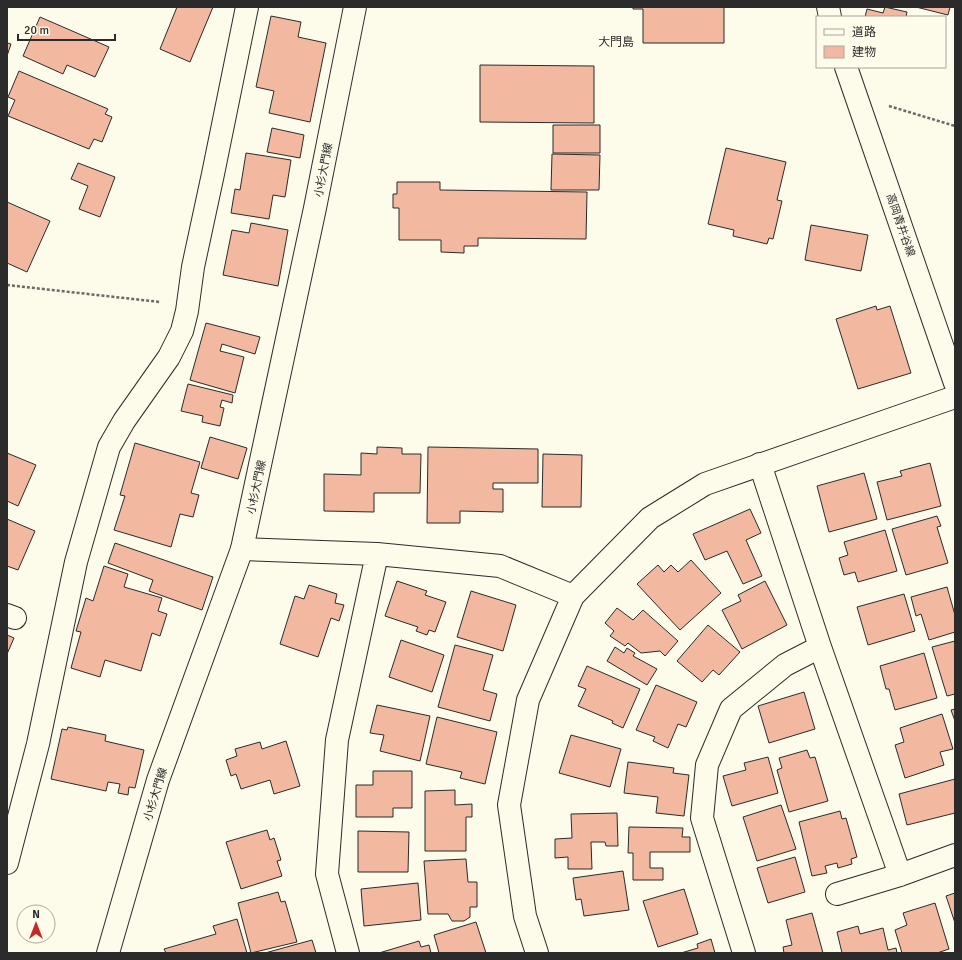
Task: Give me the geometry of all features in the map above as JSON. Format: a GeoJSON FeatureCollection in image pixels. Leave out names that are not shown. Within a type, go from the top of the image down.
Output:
{"type":"FeatureCollection","features":[{"type":"Feature","properties":{"kind":"street"},"geometry":{"type":"LineString","coordinates":[[7,863],[38,744],[76,562],[109,447],[124,421],[169,357],[182,331],[193,267],[247,7]]}},
{"type":"Feature","properties":{"kind":"street","name":"小杉大門線"},"geometry":{"type":"LineString","coordinates":[[108,953],[158,780],[242,550],[315,208],[355,7]]}},
{"type":"Feature","properties":{"kind":"street","name":"高岡青井谷線"},"geometry":{"type":"LineString","coordinates":[[846,68],[955,383]]}},
{"type":"Feature","properties":{"kind":"street"},"geometry":{"type":"LineString","coordinates":[[537,953],[525,916],[510,805],[528,700],[573,596],[650,518],[705,484],[955,397]]}},
{"type":"Feature","properties":{"kind":"street"},"geometry":{"type":"LineString","coordinates":[[760,464],[820,648],[900,875]]}},
{"type":"Feature","properties":{"kind":"street"},"geometry":{"type":"LineString","coordinates":[[242,550],[377,554],[500,566],[573,596]]}},
{"type":"Feature","properties":{"kind":"street"},"geometry":{"type":"LineString","coordinates":[[348,953],[327,874],[337,740],[377,554]]}},
{"type":"Feature","properties":{"kind":"street"},"geometry":{"type":"LineString","coordinates":[[744,953],[702,818],[707,765],[731,709],[785,665],[820,648]]}},
{"type":"Feature","properties":{"kind":"street"},"geometry":{"type":"LineString","coordinates":[[837,894],[900,875],[955,855]]}},
{"type":"Feature","properties":{"kind":"path"},"geometry":{"type":"LineString","coordinates":[[860,107],[893,106],[955,126]]}},
{"type":"Feature","properties":{"kind":"path"},"geometry":{"type":"LineString","coordinates":[[7,285],[187,305]]}},
{"type":"Feature","properties":{"kind":"building"},"geometry":{"type":"Polygon","coordinates":[[[177,7],[213,7],[190,62],[160,49],[177,7]]]}},
{"type":"Feature","properties":{"kind":"building"},"geometry":{"type":"Polygon","coordinates":[[[633,7],[724,7],[724,43],[643,43],[643,9],[633,9],[633,7]]]}},
{"type":"Feature","properties":{"kind":"building"},"geometry":{"type":"Polygon","coordinates":[[[885,7],[907,12],[906,16],[865,16],[867,9],[883,13],[885,7]]]}},
{"type":"Feature","properties":{"kind":"building"},"geometry":{"type":"Polygon","coordinates":[[[916,7],[950,7],[948,15],[916,7]]]}},
{"type":"Feature","properties":{"kind":"building"},"geometry":{"type":"Polygon","coordinates":[[[271,16],[301,22],[298,37],[326,43],[310,122],[269,113],[274,91],[256,87],[271,16]]]}},
{"type":"Feature","properties":{"kind":"building"},"geometry":{"type":"Polygon","coordinates":[[[40,17],[109,47],[95,77],[67,65],[63,74],[23,56],[40,17]]]}},
{"type":"Feature","properties":{"kind":"building"},"geometry":{"type":"Polygon","coordinates":[[[7,43],[11,44],[7,56],[7,43]]]}},
{"type":"Feature","properties":{"kind":"building"},"geometry":{"type":"Polygon","coordinates":[[[480,65],[594,66],[594,123],[480,122],[480,65]]]}},
{"type":"Feature","properties":{"kind":"building"},"geometry":{"type":"Polygon","coordinates":[[[19,71],[108,109],[105,114],[112,117],[102,142],[94,139],[89,149],[8,116],[15,100],[8,97],[19,71]]]}},
{"type":"Feature","properties":{"kind":"building"},"geometry":{"type":"Polygon","coordinates":[[[553,125],[600,125],[600,153],[553,153],[553,125]]]}},
{"type":"Feature","properties":{"kind":"building"},"geometry":{"type":"Polygon","coordinates":[[[272,128],[304,135],[300,158],[267,152],[272,128]]]}},
{"type":"Feature","properties":{"kind":"building"},"geometry":{"type":"Polygon","coordinates":[[[726,148],[786,162],[777,200],[782,201],[773,239],[769,238],[767,244],[733,236],[734,230],[708,224],[726,148]]]}},
{"type":"Feature","properties":{"kind":"building"},"geometry":{"type":"Polygon","coordinates":[[[246,153],[291,160],[285,197],[273,195],[269,219],[231,213],[235,189],[240,190],[246,153]]]}},
{"type":"Feature","properties":{"kind":"building"},"geometry":{"type":"Polygon","coordinates":[[[552,154],[600,155],[599,190],[551,190],[552,154]]]}},
{"type":"Feature","properties":{"kind":"building"},"geometry":{"type":"Polygon","coordinates":[[[78,163],[115,177],[100,217],[79,209],[88,186],[71,179],[78,163]]]}},
{"type":"Feature","properties":{"kind":"building"},"geometry":{"type":"Polygon","coordinates":[[[397,182],[440,182],[440,190],[587,192],[586,239],[478,238],[478,246],[464,246],[464,253],[441,252],[441,240],[399,240],[399,208],[393,208],[393,194],[397,194],[397,182]]]}},
{"type":"Feature","properties":{"kind":"building"},"geometry":{"type":"Polygon","coordinates":[[[7,202],[50,221],[27,272],[7,263],[7,202]]]}},
{"type":"Feature","properties":{"kind":"building"},"geometry":{"type":"Polygon","coordinates":[[[251,223],[288,230],[278,286],[223,275],[232,230],[249,233],[251,223]]]}},
{"type":"Feature","properties":{"kind":"building"},"geometry":{"type":"Polygon","coordinates":[[[811,225],[868,235],[861,271],[805,260],[811,225]]]}},
{"type":"Feature","properties":{"kind":"building"},"geometry":{"type":"Polygon","coordinates":[[[876,306],[877,310],[890,306],[911,373],[858,389],[836,319],[876,306]]]}},
{"type":"Feature","properties":{"kind":"building"},"geometry":{"type":"Polygon","coordinates":[[[206,323],[260,337],[255,354],[222,344],[220,351],[244,357],[235,393],[190,380],[206,323]]]}},
{"type":"Feature","properties":{"kind":"building"},"geometry":{"type":"Polygon","coordinates":[[[188,384],[233,395],[232,403],[222,400],[220,407],[224,408],[220,426],[202,422],[203,416],[181,411],[188,384]]]}},
{"type":"Feature","properties":{"kind":"building"},"geometry":{"type":"Polygon","coordinates":[[[210,437],[247,448],[238,479],[201,468],[210,437]]]}},
{"type":"Feature","properties":{"kind":"building"},"geometry":{"type":"Polygon","coordinates":[[[135,443],[200,462],[191,493],[199,495],[193,517],[180,514],[171,547],[114,530],[125,496],[120,495],[135,443]]]}},
{"type":"Feature","properties":{"kind":"building"},"geometry":{"type":"Polygon","coordinates":[[[377,447],[402,448],[402,454],[421,454],[420,493],[374,493],[374,512],[324,511],[324,474],[361,475],[361,453],[377,454],[377,447]]]}},
{"type":"Feature","properties":{"kind":"building"},"geometry":{"type":"Polygon","coordinates":[[[428,447],[538,449],[538,483],[493,483],[493,489],[503,489],[503,512],[460,511],[460,523],[427,523],[428,447]]]}},
{"type":"Feature","properties":{"kind":"building"},"geometry":{"type":"Polygon","coordinates":[[[7,453],[36,465],[18,506],[7,501],[7,453]]]}},
{"type":"Feature","properties":{"kind":"building"},"geometry":{"type":"Polygon","coordinates":[[[543,454],[582,455],[581,507],[542,507],[543,454]]]}},
{"type":"Feature","properties":{"kind":"building"},"geometry":{"type":"Polygon","coordinates":[[[930,463],[941,506],[887,520],[877,482],[902,476],[900,471],[930,463]]]}},
{"type":"Feature","properties":{"kind":"building"},"geometry":{"type":"Polygon","coordinates":[[[864,473],[877,519],[829,532],[817,486],[864,473]]]}},
{"type":"Feature","properties":{"kind":"building"},"geometry":{"type":"Polygon","coordinates":[[[750,509],[761,533],[746,540],[762,576],[743,584],[727,551],[705,560],[693,534],[750,509]]]}},
{"type":"Feature","properties":{"kind":"building"},"geometry":{"type":"Polygon","coordinates":[[[937,516],[941,526],[937,527],[948,563],[906,575],[892,529],[937,516]]]}},
{"type":"Feature","properties":{"kind":"building"},"geometry":{"type":"Polygon","coordinates":[[[7,519],[35,531],[18,570],[7,566],[7,519]]]}},
{"type":"Feature","properties":{"kind":"building"},"geometry":{"type":"Polygon","coordinates":[[[885,530],[897,571],[858,582],[855,572],[844,575],[839,558],[848,555],[844,542],[885,530]]]}},
{"type":"Feature","properties":{"kind":"building"},"geometry":{"type":"Polygon","coordinates":[[[115,543],[213,577],[202,610],[149,591],[153,580],[108,563],[115,543]]]}},
{"type":"Feature","properties":{"kind":"building"},"geometry":{"type":"Polygon","coordinates":[[[691,560],[721,593],[680,630],[637,584],[658,565],[664,572],[671,565],[678,572],[691,560]]]}},
{"type":"Feature","properties":{"kind":"building"},"geometry":{"type":"Polygon","coordinates":[[[104,566],[128,574],[124,587],[162,598],[158,611],[167,614],[160,636],[152,633],[141,671],[105,660],[100,677],[71,668],[81,632],[76,631],[86,598],[93,601],[104,566]]]}},
{"type":"Feature","properties":{"kind":"building"},"geometry":{"type":"Polygon","coordinates":[[[397,581],[427,591],[425,595],[446,602],[435,632],[429,630],[427,635],[416,631],[418,627],[385,616],[397,581]]]}},
{"type":"Feature","properties":{"kind":"building"},"geometry":{"type":"Polygon","coordinates":[[[765,581],[787,625],[742,649],[722,610],[741,601],[738,595],[765,581]]]}},
{"type":"Feature","properties":{"kind":"building"},"geometry":{"type":"Polygon","coordinates":[[[309,585],[337,594],[335,603],[344,605],[339,621],[331,618],[318,657],[280,644],[295,596],[304,599],[309,585]]]}},
{"type":"Feature","properties":{"kind":"building"},"geometry":{"type":"Polygon","coordinates":[[[947,587],[955,615],[955,632],[929,640],[921,614],[916,616],[911,597],[947,587]]]}},
{"type":"Feature","properties":{"kind":"building"},"geometry":{"type":"Polygon","coordinates":[[[471,591],[516,605],[503,651],[457,637],[471,591]]]}},
{"type":"Feature","properties":{"kind":"building"},"geometry":{"type":"Polygon","coordinates":[[[904,594],[915,631],[868,645],[857,607],[904,594]]]}},
{"type":"Feature","properties":{"kind":"building"},"geometry":{"type":"Polygon","coordinates":[[[617,608],[633,620],[643,610],[678,641],[665,656],[660,651],[641,653],[628,643],[625,646],[610,636],[614,631],[605,623],[617,608]]]}},
{"type":"Feature","properties":{"kind":"building"},"geometry":{"type":"Polygon","coordinates":[[[708,625],[740,652],[719,675],[713,670],[702,682],[677,661],[708,625]]]}},
{"type":"Feature","properties":{"kind":"building"},"geometry":{"type":"Polygon","coordinates":[[[7,635],[14,638],[7,654],[7,635]]]}},
{"type":"Feature","properties":{"kind":"building"},"geometry":{"type":"Polygon","coordinates":[[[401,640],[444,655],[432,692],[389,677],[401,640]]]}},
{"type":"Feature","properties":{"kind":"building"},"geometry":{"type":"Polygon","coordinates":[[[955,641],[955,694],[947,696],[932,647],[955,641]]]}},
{"type":"Feature","properties":{"kind":"building"},"geometry":{"type":"Polygon","coordinates":[[[455,645],[493,655],[483,690],[497,694],[490,721],[438,707],[455,645]]]}},
{"type":"Feature","properties":{"kind":"building"},"geometry":{"type":"Polygon","coordinates":[[[615,647],[624,653],[627,648],[635,653],[633,656],[657,669],[647,685],[607,661],[615,647]]]}},
{"type":"Feature","properties":{"kind":"building"},"geometry":{"type":"Polygon","coordinates":[[[924,653],[937,698],[895,710],[889,689],[886,689],[880,666],[924,653]]]}},
{"type":"Feature","properties":{"kind":"building"},"geometry":{"type":"Polygon","coordinates":[[[587,666],[640,689],[623,728],[612,723],[613,721],[578,706],[586,689],[578,686],[587,666]]]}},
{"type":"Feature","properties":{"kind":"building"},"geometry":{"type":"Polygon","coordinates":[[[656,685],[697,702],[686,727],[678,724],[668,748],[653,741],[655,737],[636,730],[656,685]]]}},
{"type":"Feature","properties":{"kind":"building"},"geometry":{"type":"Polygon","coordinates":[[[804,692],[815,729],[769,743],[758,706],[804,692]]]}},
{"type":"Feature","properties":{"kind":"building"},"geometry":{"type":"Polygon","coordinates":[[[377,705],[430,716],[420,761],[380,751],[384,735],[370,733],[377,705]]]}},
{"type":"Feature","properties":{"kind":"building"},"geometry":{"type":"Polygon","coordinates":[[[955,709],[955,721],[951,710],[955,709]]]}},
{"type":"Feature","properties":{"kind":"building"},"geometry":{"type":"Polygon","coordinates":[[[942,714],[953,749],[940,752],[944,765],[905,778],[895,745],[904,742],[900,728],[942,714]]]}},
{"type":"Feature","properties":{"kind":"building"},"geometry":{"type":"Polygon","coordinates":[[[437,717],[497,732],[485,784],[460,778],[462,772],[426,764],[437,717]]]}},
{"type":"Feature","properties":{"kind":"building"},"geometry":{"type":"Polygon","coordinates":[[[68,727],[106,735],[105,741],[144,750],[135,788],[129,787],[128,795],[118,793],[120,784],[108,782],[106,791],[51,779],[62,729],[67,730],[68,727]]]}},
{"type":"Feature","properties":{"kind":"building"},"geometry":{"type":"Polygon","coordinates":[[[571,735],[621,749],[610,787],[559,773],[571,735]]]}},
{"type":"Feature","properties":{"kind":"building"},"geometry":{"type":"Polygon","coordinates":[[[286,741],[300,786],[274,794],[270,780],[241,789],[236,774],[231,776],[226,760],[237,756],[235,749],[260,742],[262,749],[286,741]]]}},
{"type":"Feature","properties":{"kind":"building"},"geometry":{"type":"Polygon","coordinates":[[[807,750],[810,758],[815,757],[828,801],[789,812],[777,770],[782,768],[779,758],[807,750]]]}},
{"type":"Feature","properties":{"kind":"building"},"geometry":{"type":"Polygon","coordinates":[[[768,757],[778,793],[732,806],[723,776],[746,770],[744,763],[768,757]]]}},
{"type":"Feature","properties":{"kind":"building"},"geometry":{"type":"Polygon","coordinates":[[[628,762],[674,768],[673,773],[689,775],[684,816],[656,813],[658,797],[624,793],[628,762]]]}},
{"type":"Feature","properties":{"kind":"building"},"geometry":{"type":"Polygon","coordinates":[[[373,771],[412,771],[412,808],[393,808],[393,817],[356,817],[356,785],[373,785],[373,771]]]}},
{"type":"Feature","properties":{"kind":"building"},"geometry":{"type":"Polygon","coordinates":[[[955,779],[955,813],[907,825],[899,794],[955,779]]]}},
{"type":"Feature","properties":{"kind":"building"},"geometry":{"type":"Polygon","coordinates":[[[455,790],[455,805],[472,804],[472,817],[466,817],[466,851],[425,851],[425,791],[455,790]]]}},
{"type":"Feature","properties":{"kind":"building"},"geometry":{"type":"Polygon","coordinates":[[[781,805],[796,849],[757,861],[743,817],[781,805]]]}},
{"type":"Feature","properties":{"kind":"building"},"geometry":{"type":"Polygon","coordinates":[[[840,811],[842,819],[846,818],[857,857],[851,859],[852,864],[838,868],[837,863],[825,866],[827,873],[812,876],[799,822],[840,811]]]}},
{"type":"Feature","properties":{"kind":"building"},"geometry":{"type":"Polygon","coordinates":[[[617,813],[618,846],[606,846],[605,842],[591,842],[592,869],[568,869],[568,857],[555,858],[555,839],[572,838],[571,814],[617,813]]]}},
{"type":"Feature","properties":{"kind":"building"},"geometry":{"type":"Polygon","coordinates":[[[629,827],[683,828],[682,837],[690,837],[690,852],[650,852],[650,868],[663,868],[663,880],[633,880],[633,853],[628,853],[629,827]]]}},
{"type":"Feature","properties":{"kind":"building"},"geometry":{"type":"Polygon","coordinates":[[[267,830],[270,840],[274,838],[281,860],[277,861],[282,876],[241,889],[226,842],[267,830]]]}},
{"type":"Feature","properties":{"kind":"building"},"geometry":{"type":"Polygon","coordinates":[[[358,831],[409,832],[408,872],[358,872],[358,831]]]}},
{"type":"Feature","properties":{"kind":"building"},"geometry":{"type":"Polygon","coordinates":[[[795,857],[805,892],[768,903],[757,868],[795,857]]]}},
{"type":"Feature","properties":{"kind":"building"},"geometry":{"type":"Polygon","coordinates":[[[466,859],[468,882],[477,882],[477,907],[470,907],[470,917],[464,921],[452,921],[448,914],[428,914],[424,861],[466,859]]]}},
{"type":"Feature","properties":{"kind":"building"},"geometry":{"type":"Polygon","coordinates":[[[623,871],[629,910],[584,916],[581,899],[576,900],[573,878],[623,871]]]}},
{"type":"Feature","properties":{"kind":"building"},"geometry":{"type":"Polygon","coordinates":[[[418,883],[421,920],[364,926],[361,889],[418,883]]]}},
{"type":"Feature","properties":{"kind":"building"},"geometry":{"type":"Polygon","coordinates":[[[684,889],[698,934],[658,947],[643,901],[684,889]]]}},
{"type":"Feature","properties":{"kind":"building"},"geometry":{"type":"Polygon","coordinates":[[[278,892],[281,902],[285,901],[297,942],[251,953],[238,903],[278,892]]]}},
{"type":"Feature","properties":{"kind":"building"},"geometry":{"type":"Polygon","coordinates":[[[955,893],[955,923],[946,896],[955,893]]]}},
{"type":"Feature","properties":{"kind":"building"},"geometry":{"type":"Polygon","coordinates":[[[935,903],[949,949],[937,953],[902,953],[895,930],[907,925],[903,913],[935,903]]]}},
{"type":"Feature","properties":{"kind":"building"},"geometry":{"type":"Polygon","coordinates":[[[812,913],[823,953],[784,953],[783,947],[792,945],[786,920],[812,913]]]}},
{"type":"Feature","properties":{"kind":"building"},"geometry":{"type":"Polygon","coordinates":[[[237,919],[247,953],[166,953],[164,949],[216,934],[213,926],[237,919]]]}},
{"type":"Feature","properties":{"kind":"building"},"geometry":{"type":"Polygon","coordinates":[[[476,922],[486,953],[439,953],[434,935],[476,922]]]}},
{"type":"Feature","properties":{"kind":"building"},"geometry":{"type":"Polygon","coordinates":[[[858,926],[860,934],[883,928],[888,950],[896,948],[897,953],[842,953],[837,932],[858,926]]]}},
{"type":"Feature","properties":{"kind":"building"},"geometry":{"type":"Polygon","coordinates":[[[711,939],[715,953],[681,953],[698,948],[697,944],[711,939]]]}},
{"type":"Feature","properties":{"kind":"building"},"geometry":{"type":"Polygon","coordinates":[[[312,940],[316,953],[265,953],[312,940]]]}},
{"type":"Feature","properties":{"kind":"building"},"geometry":{"type":"Polygon","coordinates":[[[419,941],[421,947],[429,945],[431,953],[379,953],[419,941]]]}},
{"type":"Feature","properties":{"kind":"district","name":"大門島"},"geometry":{"type":"Point","coordinates":[616,42]}}]}
